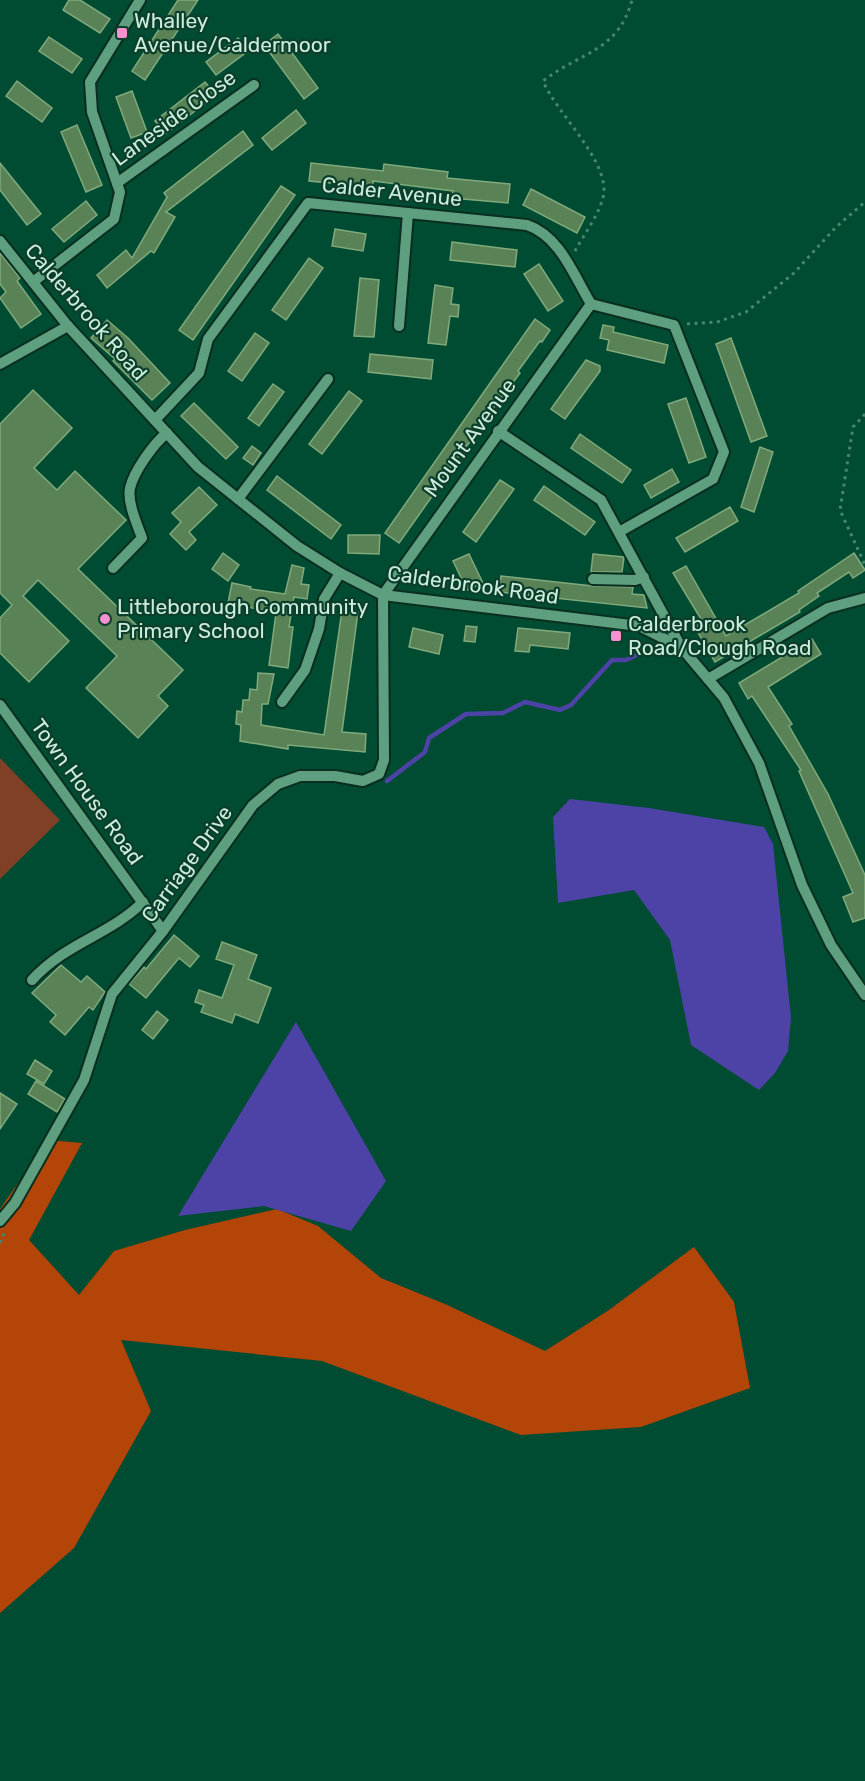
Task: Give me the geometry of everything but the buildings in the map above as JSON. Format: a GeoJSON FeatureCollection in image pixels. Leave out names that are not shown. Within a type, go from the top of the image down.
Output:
{"type":"FeatureCollection","features":[{"type":"Feature","properties":{"kind":"street"},"geometry":{"type":"LineString","coordinates":[[33,282],[114,219],[120,192],[92,112],[90,82],[140,0]]}},
{"type":"Feature","properties":{"kind":"street","name":"Laneside Close"},"geometry":{"type":"LineString","coordinates":[[117,183],[254,85]]}},
{"type":"Feature","properties":{"kind":"street","name":"Calder Avenue"},"geometry":{"type":"LineString","coordinates":[[155,420],[199,373],[208,339],[308,203],[527,225],[542,230],[565,260],[591,304]]}},
{"type":"Feature","properties":{"kind":"street"},"geometry":{"type":"LineString","coordinates":[[399,326],[408,213]]}},
{"type":"Feature","properties":{"kind":"street","name":"Calderbrook Road"},"geometry":{"type":"LineString","coordinates":[[0,241],[68,326],[198,467],[297,546],[340,573],[383,595],[639,626],[681,647],[724,698],[759,763],[802,885],[831,945],[865,995]]}},
{"type":"Feature","properties":{"kind":"street"},"geometry":{"type":"LineString","coordinates":[[591,304],[674,326],[724,452],[713,479],[619,532]]}},
{"type":"Feature","properties":{"kind":"street","name":"Mount Avenue"},"geometry":{"type":"LineString","coordinates":[[383,595],[498,431],[591,304]]}},
{"type":"Feature","properties":{"kind":"street"},"geometry":{"type":"LineString","coordinates":[[0,364],[68,326]]}},
{"type":"Feature","properties":{"kind":"street"},"geometry":{"type":"LineString","coordinates":[[238,499],[328,379]]}},
{"type":"Feature","properties":{"kind":"street"},"geometry":{"type":"LineString","coordinates":[[498,431],[601,500],[681,647]]}},
{"type":"Feature","properties":{"kind":"street"},"geometry":{"type":"LineString","coordinates":[[113,568],[142,538],[134,514],[130,488],[150,450],[167,433]]}},
{"type":"Feature","properties":{"kind":"street"},"geometry":{"type":"LineString","coordinates":[[282,702],[304,670],[319,629],[324,599],[340,573]]}},
{"type":"Feature","properties":{"kind":"street"},"geometry":{"type":"LineString","coordinates":[[592,579],[635,580],[644,577]]}},
{"type":"Feature","properties":{"kind":"street","name":"Carriage Drive"},"geometry":{"type":"LineString","coordinates":[[0,1221],[15,1203],[84,1080],[112,994],[164,931],[254,805],[278,784],[300,776],[335,776],[363,781],[379,774],[384,760],[383,595]]}},
{"type":"Feature","properties":{"kind":"street"},"geometry":{"type":"LineString","coordinates":[[708,679],[828,608],[865,598]]}},
{"type":"Feature","properties":{"kind":"street","name":"Town House Road"},"geometry":{"type":"LineString","coordinates":[[0,705],[164,931]]}},
{"type":"Feature","properties":{"kind":"street"},"geometry":{"type":"LineString","coordinates":[[32,980],[60,953],[118,923],[143,902]]}},
{"type":"Feature","properties":{"kind":"path"},"geometry":{"type":"LineString","coordinates":[[565,260],[572,255],[604,193],[603,182],[586,147],[543,81],[615,36],[626,21],[632,0]]}},
{"type":"Feature","properties":{"kind":"path"},"geometry":{"type":"LineString","coordinates":[[674,326],[717,322],[746,312],[795,273],[836,227],[865,202]]}},
{"type":"Feature","properties":{"kind":"path"},"geometry":{"type":"LineString","coordinates":[[865,414],[853,427],[840,510],[865,565]]}},
{"type":"Feature","properties":{"kind":"shaded area"},"geometry":{"type":"Polygon","coordinates":[[[0,758],[60,820],[0,879],[0,758]]]}},
{"type":"Feature","properties":{"kind":"shaded area"},"geometry":{"type":"Polygon","coordinates":[[[570,799],[649,808],[764,827],[773,844],[791,1018],[788,1051],[775,1073],[759,1090],[691,1045],[670,940],[634,890],[558,903],[553,817],[570,799]]]}},
{"type":"Feature","properties":{"kind":"shaded area"},"geometry":{"type":"Polygon","coordinates":[[[296,1022],[386,1181],[351,1231],[264,1206],[178,1216],[296,1022]]]}},
{"type":"Feature","properties":{"kind":"shaded area"},"geometry":{"type":"Polygon","coordinates":[[[48,1140],[82,1143],[29,1240],[79,1295],[114,1251],[185,1230],[277,1209],[318,1226],[381,1278],[445,1304],[545,1351],[609,1310],[694,1247],[734,1302],[750,1388],[641,1427],[521,1435],[322,1361],[121,1340],[151,1411],[74,1548],[0,1613],[0,1209],[48,1140]]]}},
{"type":"Feature","properties":{"kind":"waterway"},"geometry":{"type":"LineString","coordinates":[[387,781],[425,752],[429,738],[466,714],[503,713],[525,702],[560,710],[571,705],[612,660],[626,660],[641,653]]}},
{"type":"Feature","properties":{"kind":"place","name":"Whalley Avenue/Caldermoor"},"geometry":{"type":"Point","coordinates":[122,33]}},
{"type":"Feature","properties":{"kind":"place","name":"Littleborough Community Primary School"},"geometry":{"type":"Point","coordinates":[105,619]}},
{"type":"Feature","properties":{"kind":"place","name":"Calderbrook Road/Clough Road"},"geometry":{"type":"Point","coordinates":[616,636]}}]}
